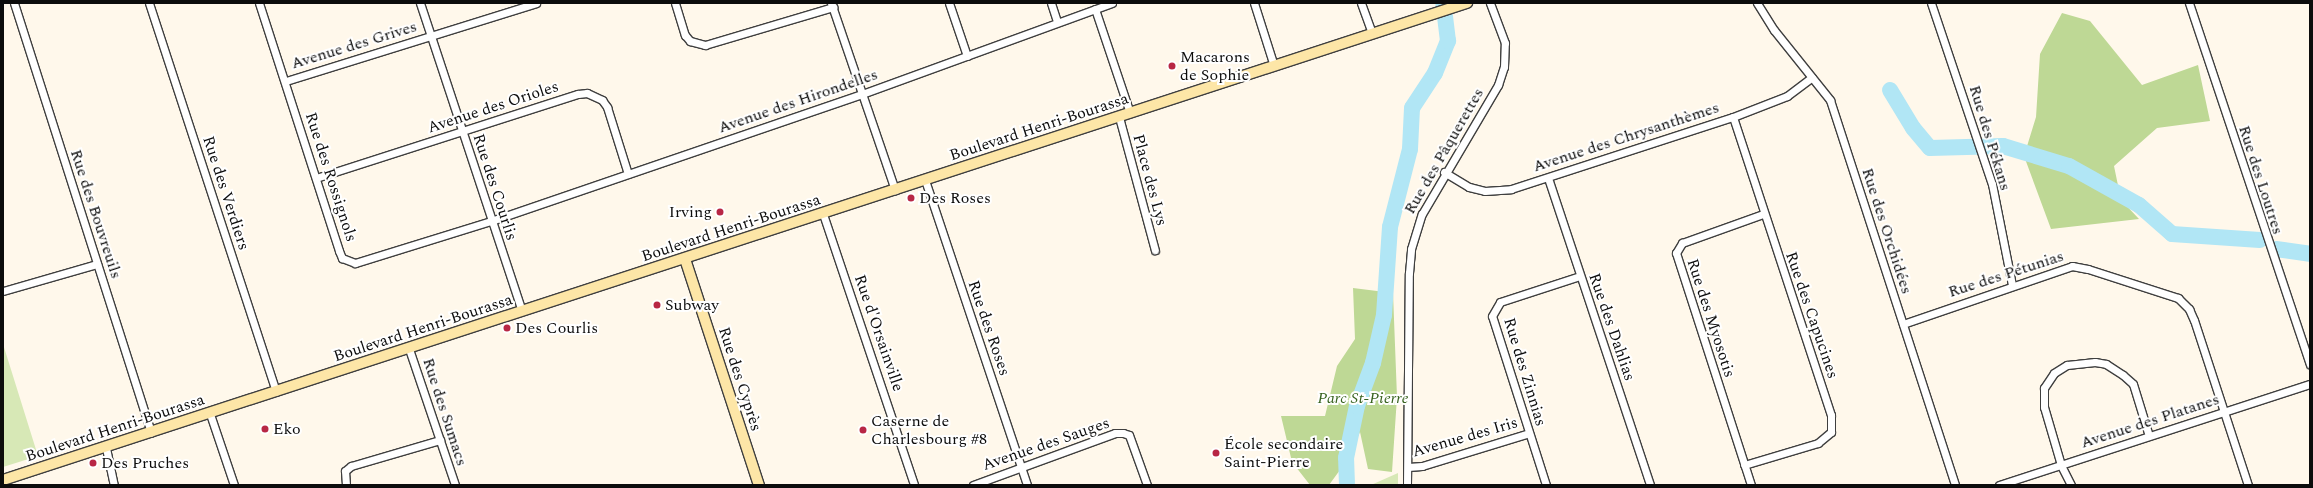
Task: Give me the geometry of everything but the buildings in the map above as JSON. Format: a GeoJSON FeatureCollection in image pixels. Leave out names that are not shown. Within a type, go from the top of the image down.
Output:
{"type":"FeatureCollection","features":[{"type":"Feature","properties":{"kind":"main road","name":"Boulevard Henri-Bourassa"},"geometry":{"type":"LineString","coordinates":[[3,480],[106,448],[1463,4]]}},
{"type":"Feature","properties":{"kind":"main road","name":"Rue des Cyprès"},"geometry":{"type":"LineString","coordinates":[[685,259],[759,485]]}},
{"type":"Feature","properties":{"kind":"street","name":"Rue des Bouvreuils"},"geometry":{"type":"LineString","coordinates":[[14,3],[151,433]]}},
{"type":"Feature","properties":{"kind":"street","name":"Rue des Verdiers"},"geometry":{"type":"LineString","coordinates":[[149,3],[276,392]]}},
{"type":"Feature","properties":{"kind":"street","name":"Rue des Rossignols"},"geometry":{"type":"LineString","coordinates":[[259,3],[286,81],[339,251],[348,261],[362,262],[491,221]]}},
{"type":"Feature","properties":{"kind":"street","name":"Rue des Courlis"},"geometry":{"type":"LineString","coordinates":[[420,3],[522,312]]}},
{"type":"Feature","properties":{"kind":"street","name":"Avenue des Grives"},"geometry":{"type":"LineString","coordinates":[[286,81],[536,3]]}},
{"type":"Feature","properties":{"kind":"street"},"geometry":{"type":"LineString","coordinates":[[675,3],[685,35],[690,41],[706,45],[832,5],[895,190]]}},
{"type":"Feature","properties":{"kind":"street"},"geometry":{"type":"LineString","coordinates":[[949,3],[966,56]]}},
{"type":"Feature","properties":{"kind":"street"},"geometry":{"type":"LineString","coordinates":[[1051,3],[1057,22]]}},
{"type":"Feature","properties":{"kind":"street","name":"Avenue des Hirondelles"},"geometry":{"type":"LineString","coordinates":[[491,221],[862,94],[1112,3]]}},
{"type":"Feature","properties":{"kind":"street"},"geometry":{"type":"LineString","coordinates":[[1254,3],[1274,66]]}},
{"type":"Feature","properties":{"kind":"street"},"geometry":{"type":"LineString","coordinates":[[1361,3],[1372,34]]}},
{"type":"Feature","properties":{"kind":"street","name":"Rue des Pâquerettes"},"geometry":{"type":"LineString","coordinates":[[1408,485],[1409,273],[1411,249],[1422,214],[1444,172],[1498,85],[1506,63],[1505,43],[1490,3]]}},
{"type":"Feature","properties":{"kind":"street","name":"Rue des Orchidées"},"geometry":{"type":"LineString","coordinates":[[1757,3],[1774,30],[1830,100],[1902,324],[1956,485]]}},
{"type":"Feature","properties":{"kind":"street","name":"Rue des Pékans"},"geometry":{"type":"LineString","coordinates":[[1931,3],[1984,156],[1992,184],[2012,285]]}},
{"type":"Feature","properties":{"kind":"street","name":"Rue des Loutres"},"geometry":{"type":"LineString","coordinates":[[2189,3],[2310,364]]}},
{"type":"Feature","properties":{"kind":"street"},"geometry":{"type":"LineString","coordinates":[[1095,9],[1130,113]]}},
{"type":"Feature","properties":{"kind":"street","name":"Avenue des Chrysanthèmes"},"geometry":{"type":"LineString","coordinates":[[1444,172],[1469,187],[1495,192],[1548,178],[1733,117],[1787,96],[1812,77]]}},
{"type":"Feature","properties":{"kind":"street","name":"Avenue des Orioles"},"geometry":{"type":"LineString","coordinates":[[316,178],[578,94],[587,93],[602,100],[607,107],[628,174]]}},
{"type":"Feature","properties":{"kind":"street","name":"Place des Lys"},"geometry":{"type":"LineString","coordinates":[[1119,117],[1155,250]]}},
{"type":"Feature","properties":{"kind":"street","name":"Rue des Capucines"},"geometry":{"type":"LineString","coordinates":[[1733,117],[1763,214],[1831,416],[1830,432],[1818,443],[1744,465]]}},
{"type":"Feature","properties":{"kind":"street","name":"Rue des Dahlias"},"geometry":{"type":"LineString","coordinates":[[1548,178],[1650,485]]}},
{"type":"Feature","properties":{"kind":"street","name":"Rue des Roses"},"geometry":{"type":"LineString","coordinates":[[925,180],[1027,485]]}},
{"type":"Feature","properties":{"kind":"street","name":"Rue d'Orsainville"},"geometry":{"type":"LineString","coordinates":[[823,214],[914,485]]}},
{"type":"Feature","properties":{"kind":"street","name":"Rue des Myosotis"},"geometry":{"type":"LineString","coordinates":[[1751,485],[1676,253],[1682,243],[1763,214]]}},
{"type":"Feature","properties":{"kind":"street"},"geometry":{"type":"LineString","coordinates":[[3,291],[97,264]]}},
{"type":"Feature","properties":{"kind":"street","name":"Rue des Pétunias"},"geometry":{"type":"LineString","coordinates":[[1902,324],[2063,267],[2081,266],[2178,298],[2189,309],[2194,320],[2248,485]]}},
{"type":"Feature","properties":{"kind":"street","name":"Rue des Zinnias"},"geometry":{"type":"LineString","coordinates":[[1546,485],[1492,316],[1500,302],[1580,276]]}},
{"type":"Feature","properties":{"kind":"street","name":"Rue des Sumacs"},"geometry":{"type":"LineString","coordinates":[[409,349],[455,485]]}},
{"type":"Feature","properties":{"kind":"street"},"geometry":{"type":"LineString","coordinates":[[2071,485],[2061,464],[2043,396],[2048,380],[2067,365],[2095,362],[2106,364],[2123,375],[2132,384],[2149,436]]}},
{"type":"Feature","properties":{"kind":"street","name":"Avenue des Platanes"},"geometry":{"type":"LineString","coordinates":[[1999,485],[2310,384]]}},
{"type":"Feature","properties":{"kind":"street"},"geometry":{"type":"LineString","coordinates":[[210,414],[234,485]]}},
{"type":"Feature","properties":{"kind":"street","name":"Avenue des Sauges"},"geometry":{"type":"LineString","coordinates":[[973,485],[1115,433],[1129,435],[1147,485]]}},
{"type":"Feature","properties":{"kind":"street","name":"Avenue des Iris"},"geometry":{"type":"LineString","coordinates":[[1408,467],[1422,466],[1529,433]]}},
{"type":"Feature","properties":{"kind":"street"},"geometry":{"type":"LineString","coordinates":[[346,485],[345,471],[351,466],[440,440]]}},
{"type":"Feature","properties":{"kind":"street"},"geometry":{"type":"LineString","coordinates":[[106,448],[114,485]]}},
{"type":"Feature","properties":{"kind":"green space"},"geometry":{"type":"Polygon","coordinates":[[[2062,13],[2090,21],[2142,85],[2198,65],[2210,121],[2157,128],[2114,166],[2121,200],[2139,219],[2051,229],[2024,156],[2036,117],[2040,54],[2062,13]]]}},
{"type":"Feature","properties":{"kind":"green space","name":"Parc St-Pierre"},"geometry":{"type":"Polygon","coordinates":[[[1353,288],[1393,293],[1397,397],[1392,472],[1368,469],[1360,432],[1348,459],[1329,485],[1310,485],[1292,462],[1281,416],[1325,416],[1337,366],[1355,339],[1353,288]]]}},
{"type":"Feature","properties":{"kind":"green space"},"geometry":{"type":"Polygon","coordinates":[[[3,344],[38,456],[3,467],[3,344]]]}},
{"type":"Feature","properties":{"kind":"green space"},"geometry":{"type":"Polygon","coordinates":[[[1398,473],[1398,485],[1371,485],[1398,473]]]}},
{"type":"Feature","properties":{"kind":"waterway"},"geometry":{"type":"LineString","coordinates":[[1347,485],[1346,458],[1357,406],[1373,363],[1384,315],[1390,227],[1410,149],[1412,108],[1435,73],[1448,41],[1443,3]]}},
{"type":"Feature","properties":{"kind":"waterway"},"geometry":{"type":"LineString","coordinates":[[1890,90],[1913,128],[1930,148],[2003,146],[2069,166],[2139,205],[2172,234],[2260,240]]}},
{"type":"Feature","properties":{"kind":"waterway"},"geometry":{"type":"LineString","coordinates":[[2276,249],[2310,254]]}},
{"type":"Feature","properties":{"kind":"place","name":"Macarons de Sophie"},"geometry":{"type":"Point","coordinates":[1172,66]}},
{"type":"Feature","properties":{"kind":"place","name":"Des Roses"},"geometry":{"type":"Point","coordinates":[911,198]}},
{"type":"Feature","properties":{"kind":"place","name":"Irving"},"geometry":{"type":"Point","coordinates":[720,212]}},
{"type":"Feature","properties":{"kind":"place","name":"Subway"},"geometry":{"type":"Point","coordinates":[657,305]}},
{"type":"Feature","properties":{"kind":"place","name":"Des Courlis"},"geometry":{"type":"Point","coordinates":[507,328]}},
{"type":"Feature","properties":{"kind":"place","name":"Eko"},"geometry":{"type":"Point","coordinates":[265,429]}},
{"type":"Feature","properties":{"kind":"place","name":"Caserne de Charlesbourg #8"},"geometry":{"type":"Point","coordinates":[863,430]}},
{"type":"Feature","properties":{"kind":"place","name":"École secondaire Saint-Pierre"},"geometry":{"type":"Point","coordinates":[1216,453]}},
{"type":"Feature","properties":{"kind":"place","name":"Des Pruches"},"geometry":{"type":"Point","coordinates":[93,463]}}]}
